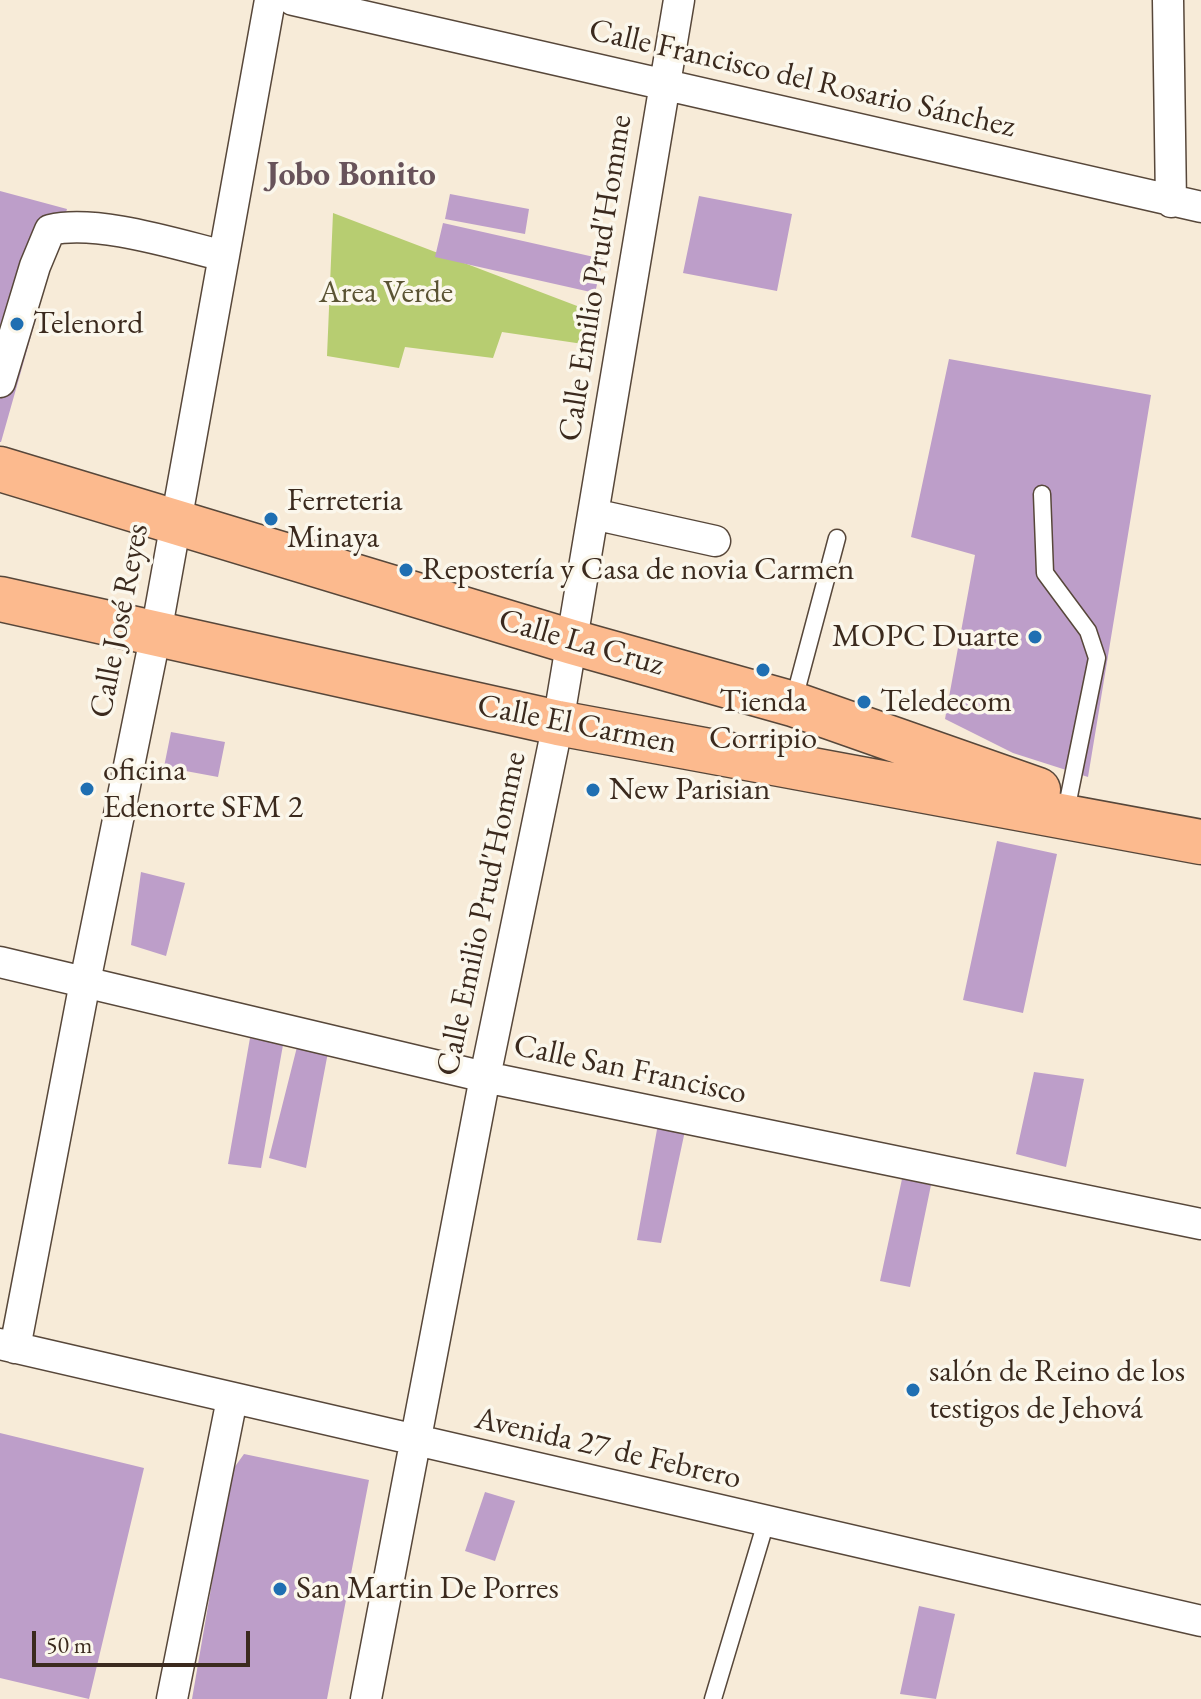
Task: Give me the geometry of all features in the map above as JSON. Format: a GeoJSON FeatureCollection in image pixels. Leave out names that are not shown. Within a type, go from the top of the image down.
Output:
{"type":"FeatureCollection","features":[{"type":"Feature","properties":{"kind":"main road","name":"Calle La Cruz"},"geometry":{"type":"LineString","coordinates":[[0,469],[572,642],[793,704],[1157,833]]}},
{"type":"Feature","properties":{"kind":"main road","name":"Calle El Carmen"},"geometry":{"type":"LineString","coordinates":[[0,599],[558,723],[1157,833]]}},
{"type":"Feature","properties":{"kind":"main road"},"geometry":{"type":"LineString","coordinates":[[1157,833],[1201,842]]}},
{"type":"Feature","properties":{"kind":"street","name":"Calle José Reyes"},"geometry":{"type":"LineString","coordinates":[[8,1346],[156,633],[270,0]]}},
{"type":"Feature","properties":{"kind":"street","name":"Calle Francisco del Rosario Sánchez"},"geometry":{"type":"LineString","coordinates":[[293,0],[1201,207]]}},
{"type":"Feature","properties":{"kind":"street","name":"Calle Emilio Prud'Homme"},"geometry":{"type":"LineString","coordinates":[[366,1699],[485,1077],[558,723],[679,0]]}},
{"type":"Feature","properties":{"kind":"street"},"geometry":{"type":"LineString","coordinates":[[1168,0],[1171,202]]}},
{"type":"Feature","properties":{"kind":"street"},"geometry":{"type":"LineString","coordinates":[[0,382],[35,266],[50,230],[70,225],[150,238],[224,256]]}},
{"type":"Feature","properties":{"kind":"street"},"geometry":{"type":"LineString","coordinates":[[593,514],[715,541]]}},
{"type":"Feature","properties":{"kind":"street","name":"Calle San Francisco"},"geometry":{"type":"LineString","coordinates":[[0,962],[485,1077],[1201,1224]]}},
{"type":"Feature","properties":{"kind":"street","name":"Avenida 27 de Febrero"},"geometry":{"type":"LineString","coordinates":[[8,1346],[1201,1621]]}},
{"type":"Feature","properties":{"kind":"street"},"geometry":{"type":"LineString","coordinates":[[172,1699],[232,1399]]}},
{"type":"Feature","properties":{"kind":"lane"},"geometry":{"type":"LineString","coordinates":[[1042,494],[1045,573],[1088,631],[1097,658],[1068,801]]}},
{"type":"Feature","properties":{"kind":"lane"},"geometry":{"type":"LineString","coordinates":[[793,704],[837,538]]}},
{"type":"Feature","properties":{"kind":"lane"},"geometry":{"type":"LineString","coordinates":[[713,1699],[766,1522]]}},
{"type":"Feature","properties":{"kind":"green space","name":"Area Verde"},"geometry":{"type":"Polygon","coordinates":[[[333,213],[585,309],[583,344],[502,332],[493,358],[405,347],[399,368],[327,356],[333,213]]]}},
{"type":"Feature","properties":{"kind":"building","name":"Telenord"},"geometry":{"type":"Polygon","coordinates":[[[0,191],[67,209],[1,442],[0,442],[0,191]]]}},
{"type":"Feature","properties":{"kind":"building"},"geometry":{"type":"Polygon","coordinates":[[[450,194],[529,209],[525,234],[445,219],[450,194]]]}},
{"type":"Feature","properties":{"kind":"building"},"geometry":{"type":"Polygon","coordinates":[[[699,196],[792,214],[777,291],[683,273],[699,196]]]}},
{"type":"Feature","properties":{"kind":"building"},"geometry":{"type":"Polygon","coordinates":[[[443,223],[603,259],[595,293],[435,257],[443,223]]]}},
{"type":"Feature","properties":{"kind":"building","name":"MOPC Duarte"},"geometry":{"type":"Polygon","coordinates":[[[949,359],[1151,395],[1088,777],[1013,753],[945,719],[975,555],[911,537],[949,359]]]}},
{"type":"Feature","properties":{"kind":"building"},"geometry":{"type":"Polygon","coordinates":[[[171,732],[225,742],[218,777],[164,767],[171,732]]]}},
{"type":"Feature","properties":{"kind":"building"},"geometry":{"type":"Polygon","coordinates":[[[997,841],[1057,854],[1023,1013],[963,1000],[997,841]]]}},
{"type":"Feature","properties":{"kind":"building"},"geometry":{"type":"Polygon","coordinates":[[[141,872],[185,883],[166,956],[131,945],[141,872]]]}},
{"type":"Feature","properties":{"kind":"building"},"geometry":{"type":"Polygon","coordinates":[[[250,1038],[283,1045],[261,1168],[228,1164],[250,1038]]]}},
{"type":"Feature","properties":{"kind":"building"},"geometry":{"type":"Polygon","coordinates":[[[299,1039],[329,1047],[306,1168],[269,1158],[299,1039]]]}},
{"type":"Feature","properties":{"kind":"building"},"geometry":{"type":"Polygon","coordinates":[[[1034,1072],[1084,1079],[1066,1167],[1016,1154],[1034,1072]]]}},
{"type":"Feature","properties":{"kind":"building"},"geometry":{"type":"Polygon","coordinates":[[[658,1124],[686,1126],[661,1243],[637,1240],[658,1124]]]}},
{"type":"Feature","properties":{"kind":"building"},"geometry":{"type":"Polygon","coordinates":[[[902,1179],[931,1185],[910,1287],[880,1281],[902,1179]]]}},
{"type":"Feature","properties":{"kind":"building"},"geometry":{"type":"Polygon","coordinates":[[[0,1433],[144,1468],[89,1699],[0,1678],[0,1433]]]}},
{"type":"Feature","properties":{"kind":"building","name":"San Martin De Porres"},"geometry":{"type":"Polygon","coordinates":[[[244,1454],[369,1480],[327,1699],[192,1699],[231,1472],[244,1454]]]}},
{"type":"Feature","properties":{"kind":"building"},"geometry":{"type":"Polygon","coordinates":[[[485,1492],[515,1501],[495,1561],[465,1551],[485,1492]]]}},
{"type":"Feature","properties":{"kind":"building"},"geometry":{"type":"Polygon","coordinates":[[[919,1606],[955,1614],[936,1699],[900,1694],[919,1606]]]}},
{"type":"Feature","properties":{"kind":"place","name":"Telenord"},"geometry":{"type":"Point","coordinates":[17,324]}},
{"type":"Feature","properties":{"kind":"place","name":"Ferreteria Minaya"},"geometry":{"type":"Point","coordinates":[271,519]}},
{"type":"Feature","properties":{"kind":"place","name":"Repostería y Casa de novia Carmen"},"geometry":{"type":"Point","coordinates":[406,570]}},
{"type":"Feature","properties":{"kind":"place","name":"MOPC Duarte"},"geometry":{"type":"Point","coordinates":[1035,637]}},
{"type":"Feature","properties":{"kind":"place","name":"Tienda Corripio"},"geometry":{"type":"Point","coordinates":[763,670]}},
{"type":"Feature","properties":{"kind":"place","name":"Teledecom"},"geometry":{"type":"Point","coordinates":[864,702]}},
{"type":"Feature","properties":{"kind":"place","name":"oficina Edenorte SFM 2"},"geometry":{"type":"Point","coordinates":[87,789]}},
{"type":"Feature","properties":{"kind":"place","name":"New Parisian"},"geometry":{"type":"Point","coordinates":[593,790]}},
{"type":"Feature","properties":{"kind":"place","name":"salón de Reino de los testigos de Jehová"},"geometry":{"type":"Point","coordinates":[913,1390]}},
{"type":"Feature","properties":{"kind":"place","name":"San Martin De Porres"},"geometry":{"type":"Point","coordinates":[280,1589]}},
{"type":"Feature","properties":{"kind":"district","name":"Jobo Bonito"},"geometry":{"type":"Point","coordinates":[351,176]}}]}
